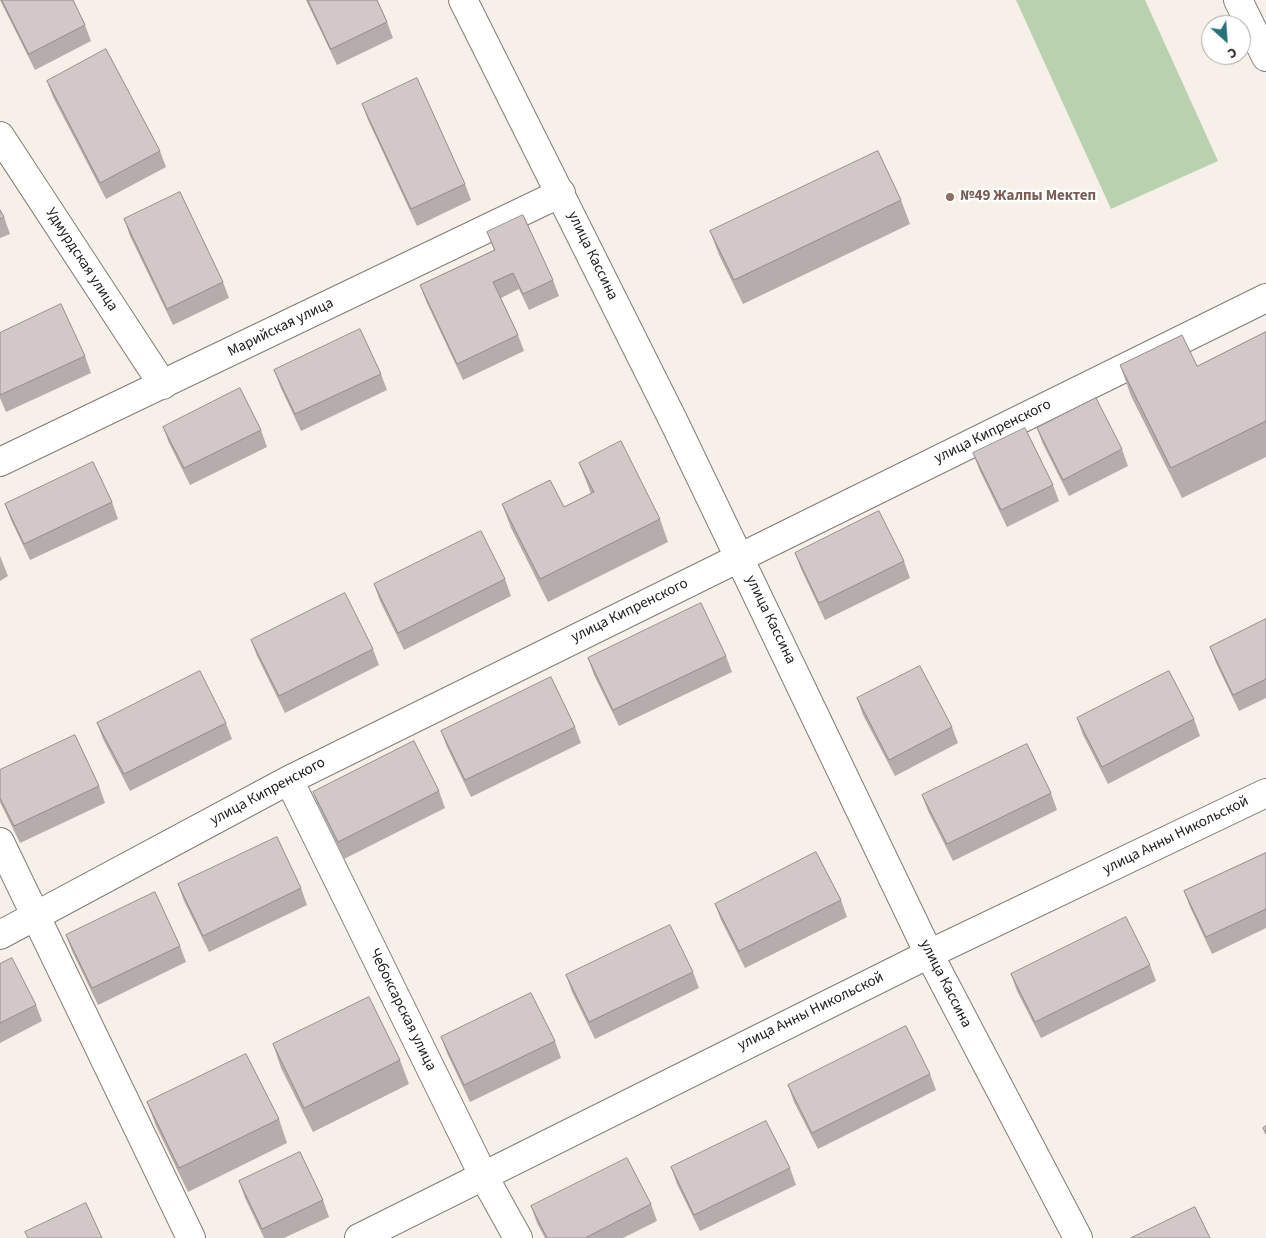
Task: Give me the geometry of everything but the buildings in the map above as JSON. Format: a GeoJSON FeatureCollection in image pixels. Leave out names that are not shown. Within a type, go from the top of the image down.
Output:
{"type":"FeatureCollection","features":[{"type":"Feature","properties":{"kind":"street","name":"улица Кассина"},"geometry":{"type":"LineString","coordinates":[[463,0],[561,193],[739,556],[929,954],[1078,1238]]}},
{"type":"Feature","properties":{"kind":"street"},"geometry":{"type":"LineString","coordinates":[[1238,0],[1266,57]]}},
{"type":"Feature","properties":{"kind":"street","name":"Удмурдская улица"},"geometry":{"type":"LineString","coordinates":[[0,136],[163,385]]}},
{"type":"Feature","properties":{"kind":"street","name":"Марийская улица"},"geometry":{"type":"LineString","coordinates":[[0,462],[561,193]]}},
{"type":"Feature","properties":{"kind":"street","name":"улица Кипренского"},"geometry":{"type":"LineString","coordinates":[[0,935],[289,780],[739,556],[1266,298]]}},
{"type":"Feature","properties":{"kind":"street","name":"Чебоксарская улица"},"geometry":{"type":"LineString","coordinates":[[289,780],[483,1175],[518,1238]]}},
{"type":"Feature","properties":{"kind":"street","name":"улица Анны Никольской"},"geometry":{"type":"LineString","coordinates":[[359,1238],[929,954],[1266,793]]}},
{"type":"Feature","properties":{"kind":"street"},"geometry":{"type":"LineString","coordinates":[[0,842],[191,1238]]}},
{"type":"Feature","properties":{"kind":"green space"},"geometry":{"type":"Polygon","coordinates":[[[1016,0],[1145,0],[1218,161],[1111,209],[1016,0]]]}},
{"type":"Feature","properties":{"kind":"place","name":"№49 Жалпы Мектеп"},"geometry":{"type":"Point","coordinates":[950,197]}}]}
